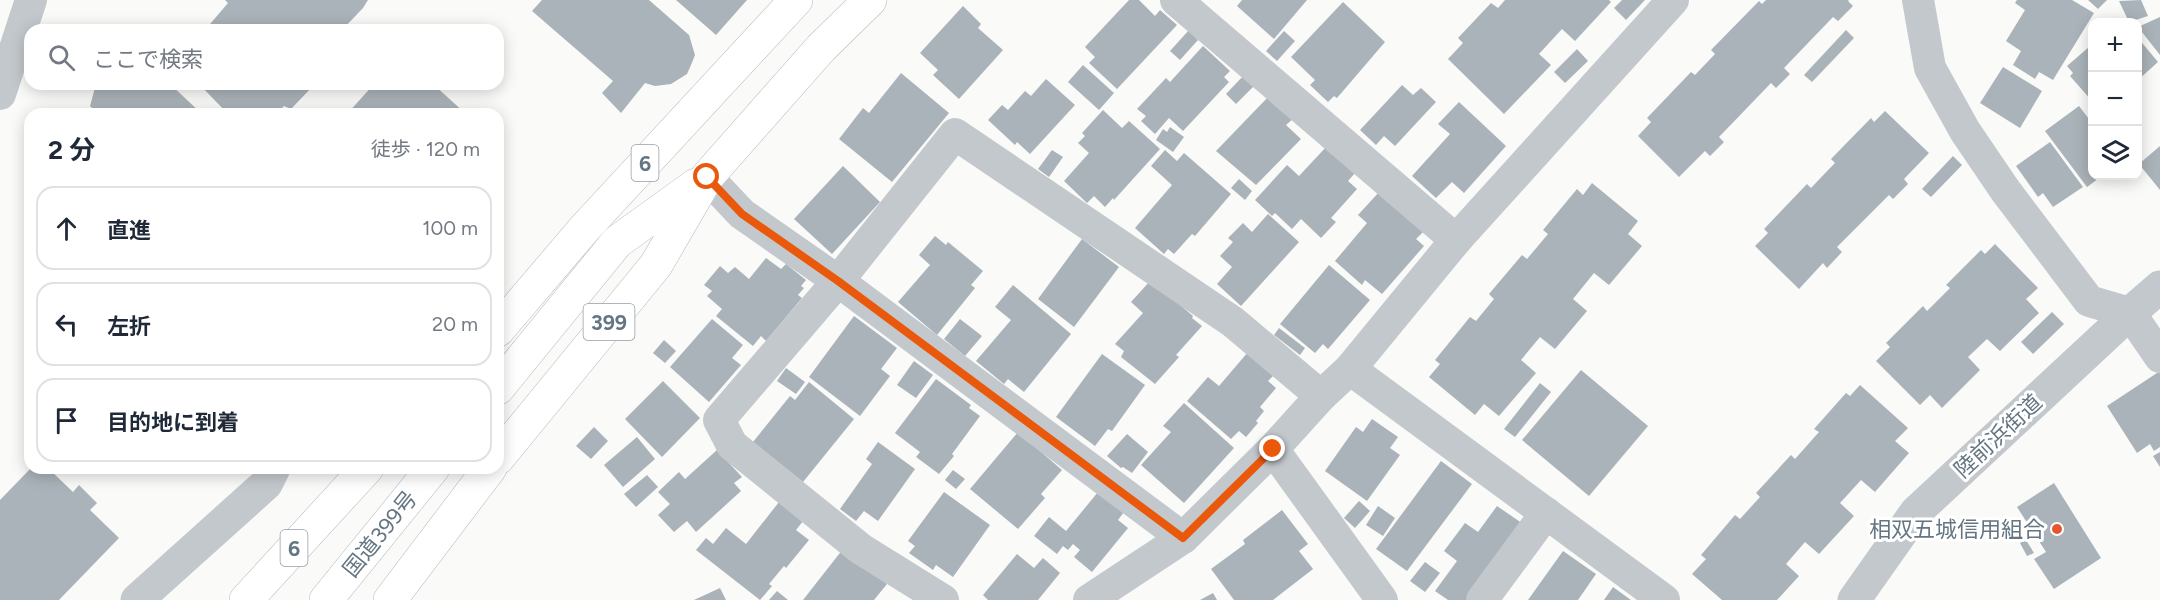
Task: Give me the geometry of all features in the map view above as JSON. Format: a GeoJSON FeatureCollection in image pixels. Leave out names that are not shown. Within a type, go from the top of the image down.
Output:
{"type":"FeatureCollection","features":[{"type":"Feature","properties":{"kind":"highway","name":"6"},"geometry":{"type":"LineString","coordinates":[[504,323],[584,229],[796,0]]}},
{"type":"Feature","properties":{"kind":"highway","name":"399"},"geometry":{"type":"LineString","coordinates":[[504,451],[656,265],[707,177],[820,48],[870,0]]}},
{"type":"Feature","properties":{"kind":"highway","name":"399"},"geometry":{"type":"LineString","coordinates":[[504,381],[617,242],[707,177]]}},
{"type":"Feature","properties":{"kind":"highway","name":"6"},"geometry":{"type":"LineString","coordinates":[[246,600],[362,474]]}},
{"type":"Feature","properties":{"kind":"highway","name":"国道399号"},"geometry":{"type":"LineString","coordinates":[[326,600],[428,474]]}},
{"type":"Feature","properties":{"kind":"highway"},"geometry":{"type":"LineString","coordinates":[[390,600],[485,474]]}},
{"type":"Feature","properties":{"kind":"street"},"geometry":{"type":"LineString","coordinates":[[0,94],[31,0]]}},
{"type":"Feature","properties":{"kind":"street"},"geometry":{"type":"LineString","coordinates":[[1176,0],[1456,240]]}},
{"type":"Feature","properties":{"kind":"street"},"geometry":{"type":"LineString","coordinates":[[1089,600],[1183,538],[1273,449],[1321,396],[1350,369],[1456,240],[1673,0]]}},
{"type":"Feature","properties":{"kind":"street"},"geometry":{"type":"LineString","coordinates":[[1918,0],[1930,68],[1971,140],[2005,190],[2089,301],[2130,313],[2160,357]]}},
{"type":"Feature","properties":{"kind":"street"},"geometry":{"type":"LineString","coordinates":[[942,600],[861,549],[732,446],[719,420],[838,281],[955,134],[1233,322],[1321,396]]}},
{"type":"Feature","properties":{"kind":"street"},"geometry":{"type":"LineString","coordinates":[[707,177],[742,214],[838,281],[1183,538]]}},
{"type":"Feature","properties":{"kind":"street","name":"陸前浜街道"},"geometry":{"type":"LineString","coordinates":[[1854,600],[1916,512],[2160,287]]}},
{"type":"Feature","properties":{"kind":"street"},"geometry":{"type":"LineString","coordinates":[[1350,369],[1664,600]]}},
{"type":"Feature","properties":{"kind":"street"},"geometry":{"type":"LineString","coordinates":[[1273,449],[1382,600]]}},
{"type":"Feature","properties":{"kind":"street"},"geometry":{"type":"LineString","coordinates":[[137,600],[266,484],[271,474]]}},
{"type":"Feature","properties":{"kind":"street"},"geometry":{"type":"LineString","coordinates":[[1482,600],[1546,513]]}},
{"type":"Feature","properties":{"kind":"building"},"geometry":{"type":"Polygon","coordinates":[[[225,0],[368,0],[348,24],[210,24],[228,3],[225,0]]]}},
{"type":"Feature","properties":{"kind":"building"},"geometry":{"type":"Polygon","coordinates":[[[542,0],[649,0],[689,35],[695,55],[687,74],[671,84],[655,86],[645,83],[621,113],[602,93],[613,81],[532,11],[542,0]]]}},
{"type":"Feature","properties":{"kind":"building"},"geometry":{"type":"Polygon","coordinates":[[[676,0],[747,0],[716,35],[676,0]]]}},
{"type":"Feature","properties":{"kind":"building"},"geometry":{"type":"Polygon","coordinates":[[[1129,0],[1139,0],[1155,16],[1160,10],[1177,25],[1117,89],[1089,63],[1095,57],[1085,47],[1129,0]]]}},
{"type":"Feature","properties":{"kind":"building"},"geometry":{"type":"Polygon","coordinates":[[[1242,0],[1307,0],[1274,39],[1237,6],[1242,0]]]}},
{"type":"Feature","properties":{"kind":"building"},"geometry":{"type":"Polygon","coordinates":[[[1505,0],[1609,0],[1611,2],[1575,41],[1562,29],[1539,54],[1551,65],[1504,114],[1448,59],[1463,43],[1458,38],[1491,3],[1498,8],[1505,0]]]}},
{"type":"Feature","properties":{"kind":"building"},"geometry":{"type":"Polygon","coordinates":[[[1622,0],[1645,0],[1626,20],[1614,8],[1622,0]]]}},
{"type":"Feature","properties":{"kind":"building"},"geometry":{"type":"Polygon","coordinates":[[[1766,0],[1849,0],[1853,6],[1838,21],[1833,17],[1784,68],[1790,74],[1776,88],[1771,83],[1719,137],[1724,142],[1710,156],[1705,151],[1679,177],[1638,136],[1651,122],[1647,118],[1691,72],[1695,75],[1715,54],[1711,50],[1759,1],[1762,4],[1766,0]]]}},
{"type":"Feature","properties":{"kind":"building"},"geometry":{"type":"Polygon","coordinates":[[[2017,0],[2072,0],[2094,13],[2091,18],[2088,18],[2088,23],[2053,80],[2039,72],[2035,79],[2013,65],[2021,51],[2006,41],[2025,10],[2015,3],[2017,0]]]}},
{"type":"Feature","properties":{"kind":"building"},"geometry":{"type":"Polygon","coordinates":[[[2088,0],[2107,0],[2098,9],[2088,0]]]}},
{"type":"Feature","properties":{"kind":"building"},"geometry":{"type":"Polygon","coordinates":[[[2141,0],[2148,16],[2127,18],[2119,1],[2141,0]]]}},
{"type":"Feature","properties":{"kind":"building"},"geometry":{"type":"Polygon","coordinates":[[[1343,2],[1385,42],[1337,98],[1334,96],[1328,102],[1310,85],[1315,80],[1291,57],[1343,2]]]}},
{"type":"Feature","properties":{"kind":"building"},"geometry":{"type":"Polygon","coordinates":[[[963,6],[981,24],[978,28],[1003,50],[959,99],[933,75],[938,70],[920,53],[963,6]]]}},
{"type":"Feature","properties":{"kind":"building"},"geometry":{"type":"Polygon","coordinates":[[[2160,17],[2160,55],[2142,32],[2142,25],[2160,17]]]}},
{"type":"Feature","properties":{"kind":"building"},"geometry":{"type":"Polygon","coordinates":[[[1189,30],[1198,40],[1180,60],[1170,51],[1189,30]]]}},
{"type":"Feature","properties":{"kind":"building"},"geometry":{"type":"Polygon","coordinates":[[[1846,30],[1854,38],[1812,82],[1804,75],[1846,30]]]}},
{"type":"Feature","properties":{"kind":"building"},"geometry":{"type":"Polygon","coordinates":[[[1284,31],[1295,41],[1277,61],[1266,51],[1284,31]]]}},
{"type":"Feature","properties":{"kind":"building"},"geometry":{"type":"Polygon","coordinates":[[[2142,43],[2158,62],[2142,76],[2142,43]]]}},
{"type":"Feature","properties":{"kind":"building"},"geometry":{"type":"Polygon","coordinates":[[[1203,46],[1230,71],[1224,77],[1229,82],[1183,131],[1169,118],[1155,134],[1141,121],[1146,116],[1137,109],[1166,78],[1170,82],[1203,46]]]}},
{"type":"Feature","properties":{"kind":"building"},"geometry":{"type":"Polygon","coordinates":[[[2088,48],[2088,96],[2070,76],[2073,73],[2067,66],[2088,48]]]}},
{"type":"Feature","properties":{"kind":"building"},"geometry":{"type":"Polygon","coordinates":[[[1577,49],[1588,61],[1565,83],[1554,72],[1577,49]]]}},
{"type":"Feature","properties":{"kind":"building"},"geometry":{"type":"Polygon","coordinates":[[[1083,65],[1114,93],[1099,110],[1068,82],[1083,65]]]}},
{"type":"Feature","properties":{"kind":"building"},"geometry":{"type":"Polygon","coordinates":[[[2003,67],[2042,91],[2020,128],[1980,103],[2003,67]]]}},
{"type":"Feature","properties":{"kind":"building"},"geometry":{"type":"Polygon","coordinates":[[[901,73],[949,113],[892,182],[839,139],[863,108],[869,113],[901,73]]]}},
{"type":"Feature","properties":{"kind":"building"},"geometry":{"type":"Polygon","coordinates":[[[1246,73],[1257,83],[1236,104],[1226,94],[1246,73]]]}},
{"type":"Feature","properties":{"kind":"building"},"geometry":{"type":"Polygon","coordinates":[[[1046,79],[1075,105],[1030,154],[1017,142],[1015,145],[988,120],[1002,105],[1008,110],[1025,91],[1031,96],[1046,79]]]}},
{"type":"Feature","properties":{"kind":"building"},"geometry":{"type":"Polygon","coordinates":[[[1402,85],[1413,95],[1421,88],[1436,102],[1395,146],[1384,136],[1376,145],[1360,130],[1402,85]]]}},
{"type":"Feature","properties":{"kind":"building"},"geometry":{"type":"Polygon","coordinates":[[[94,90],[176,90],[196,108],[92,108],[90,106],[94,90]]]}},
{"type":"Feature","properties":{"kind":"building"},"geometry":{"type":"Polygon","coordinates":[[[205,90],[309,90],[292,108],[284,106],[282,108],[222,108],[205,90]]]}},
{"type":"Feature","properties":{"kind":"building"},"geometry":{"type":"Polygon","coordinates":[[[369,90],[440,90],[459,108],[352,108],[369,90]]]}},
{"type":"Feature","properties":{"kind":"building"},"geometry":{"type":"Polygon","coordinates":[[[1270,95],[1294,118],[1286,125],[1301,139],[1256,185],[1216,151],[1270,95]]]}},
{"type":"Feature","properties":{"kind":"building"},"geometry":{"type":"Polygon","coordinates":[[[1459,102],[1506,146],[1464,193],[1452,182],[1436,198],[1412,176],[1450,134],[1438,124],[1459,102]]]}},
{"type":"Feature","properties":{"kind":"building"},"geometry":{"type":"Polygon","coordinates":[[[2079,106],[2088,118],[2088,180],[2097,180],[2087,187],[2045,131],[2079,106]]]}},
{"type":"Feature","properties":{"kind":"building"},"geometry":{"type":"Polygon","coordinates":[[[1103,110],[1122,128],[1129,121],[1160,149],[1105,207],[1094,196],[1087,203],[1064,181],[1089,153],[1078,143],[1085,136],[1082,133],[1103,110]]]}},
{"type":"Feature","properties":{"kind":"building"},"geometry":{"type":"Polygon","coordinates":[[[1885,111],[1929,153],[1904,179],[1908,184],[1893,199],[1889,195],[1837,247],[1842,252],[1827,268],[1823,263],[1799,289],[1755,246],[1768,233],[1764,229],[1807,184],[1811,188],[1835,163],[1831,159],[1871,118],[1874,122],[1885,111]]]}},
{"type":"Feature","properties":{"kind":"building"},"geometry":{"type":"Polygon","coordinates":[[[1170,127],[1184,137],[1173,152],[1156,140],[1163,129],[1167,132],[1170,127]]]}},
{"type":"Feature","properties":{"kind":"building"},"geometry":{"type":"Polygon","coordinates":[[[2050,142],[2083,187],[2053,207],[2043,193],[2038,197],[2016,166],[2050,142]]]}},
{"type":"Feature","properties":{"kind":"building"},"geometry":{"type":"Polygon","coordinates":[[[1327,146],[1355,173],[1348,181],[1357,189],[1331,218],[1336,222],[1321,238],[1301,219],[1292,229],[1275,213],[1272,216],[1255,200],[1287,165],[1299,176],[1327,146]]]}},
{"type":"Feature","properties":{"kind":"building"},"geometry":{"type":"Polygon","coordinates":[[[2160,146],[2160,190],[2142,168],[2142,161],[2160,146]]]}},
{"type":"Feature","properties":{"kind":"building"},"geometry":{"type":"Polygon","coordinates":[[[1052,150],[1063,157],[1049,177],[1038,169],[1052,150]]]}},
{"type":"Feature","properties":{"kind":"building"},"geometry":{"type":"Polygon","coordinates":[[[1165,150],[1177,161],[1184,153],[1231,194],[1195,236],[1192,234],[1174,254],[1168,249],[1164,254],[1135,228],[1172,185],[1151,166],[1165,150]]]}},
{"type":"Feature","properties":{"kind":"building"},"geometry":{"type":"Polygon","coordinates":[[[1953,156],[1962,165],[1931,197],[1922,189],[1953,156]]]}},
{"type":"Feature","properties":{"kind":"building"},"geometry":{"type":"Polygon","coordinates":[[[843,166],[880,202],[832,254],[794,219],[843,166]]]}},
{"type":"Feature","properties":{"kind":"building"},"geometry":{"type":"Polygon","coordinates":[[[1239,179],[1252,191],[1245,200],[1231,188],[1239,179]]]}},
{"type":"Feature","properties":{"kind":"building"},"geometry":{"type":"Polygon","coordinates":[[[1592,183],[1638,221],[1628,234],[1642,246],[1609,285],[1594,273],[1573,299],[1587,311],[1555,349],[1540,337],[1521,360],[1536,373],[1499,416],[1484,404],[1475,415],[1429,377],[1440,364],[1435,360],[1470,317],[1476,321],[1494,299],[1489,294],[1522,255],[1527,259],[1548,234],[1543,230],[1577,189],[1583,195],[1592,183]]]}},
{"type":"Feature","properties":{"kind":"building"},"geometry":{"type":"Polygon","coordinates":[[[1380,191],[1425,230],[1416,239],[1424,246],[1382,294],[1365,280],[1362,285],[1335,261],[1367,223],[1358,215],[1380,191]]]}},
{"type":"Feature","properties":{"kind":"building"},"geometry":{"type":"Polygon","coordinates":[[[1268,214],[1299,242],[1241,306],[1217,284],[1232,267],[1220,256],[1233,242],[1228,238],[1243,223],[1252,232],[1268,214]]]}},
{"type":"Feature","properties":{"kind":"building"},"geometry":{"type":"Polygon","coordinates":[[[935,236],[946,245],[948,242],[983,271],[971,285],[975,288],[937,335],[898,302],[930,265],[919,255],[935,236]]]}},
{"type":"Feature","properties":{"kind":"building"},"geometry":{"type":"Polygon","coordinates":[[[1082,239],[1119,267],[1074,327],[1038,299],[1082,239]]]}},
{"type":"Feature","properties":{"kind":"building"},"geometry":{"type":"Polygon","coordinates":[[[1995,244],[2038,288],[2026,299],[2039,313],[2000,351],[1987,339],[1968,357],[1980,370],[1942,408],[1930,395],[1920,405],[1876,361],[1890,347],[1886,343],[1923,306],[1927,311],[1950,288],[1946,285],[1981,250],[1985,254],[1995,244]]]}},
{"type":"Feature","properties":{"kind":"building"},"geometry":{"type":"Polygon","coordinates":[[[766,258],[781,269],[786,264],[806,280],[801,286],[804,288],[798,295],[802,298],[766,341],[761,336],[753,346],[716,316],[722,309],[707,296],[712,291],[704,285],[720,266],[728,273],[735,267],[749,279],[766,258]]]}},
{"type":"Feature","properties":{"kind":"building"},"geometry":{"type":"Polygon","coordinates":[[[1329,265],[1370,300],[1328,349],[1323,344],[1315,353],[1280,324],[1329,265]]]}},
{"type":"Feature","properties":{"kind":"building"},"geometry":{"type":"Polygon","coordinates":[[[1151,280],[1202,326],[1176,355],[1179,357],[1155,384],[1121,357],[1124,351],[1115,344],[1143,313],[1131,302],[1151,280]]]}},
{"type":"Feature","properties":{"kind":"building"},"geometry":{"type":"Polygon","coordinates":[[[1013,285],[1071,334],[1024,392],[1008,379],[1004,384],[976,361],[1011,320],[995,307],[1013,285]]]}},
{"type":"Feature","properties":{"kind":"building"},"geometry":{"type":"Polygon","coordinates":[[[2052,312],[2064,324],[2033,354],[2021,342],[2052,312]]]}},
{"type":"Feature","properties":{"kind":"building"},"geometry":{"type":"Polygon","coordinates":[[[854,316],[897,348],[881,369],[890,376],[860,416],[809,377],[854,316]]]}},
{"type":"Feature","properties":{"kind":"building"},"geometry":{"type":"Polygon","coordinates":[[[712,319],[743,345],[732,358],[741,365],[709,402],[670,367],[712,319]]]}},
{"type":"Feature","properties":{"kind":"building"},"geometry":{"type":"Polygon","coordinates":[[[960,319],[982,336],[965,356],[944,339],[960,319]]]}},
{"type":"Feature","properties":{"kind":"building"},"geometry":{"type":"Polygon","coordinates":[[[1279,328],[1305,348],[1300,355],[1274,335],[1279,328]]]}},
{"type":"Feature","properties":{"kind":"building"},"geometry":{"type":"Polygon","coordinates":[[[664,340],[676,351],[665,363],[653,353],[664,340]]]}},
{"type":"Feature","properties":{"kind":"building"},"geometry":{"type":"Polygon","coordinates":[[[1248,352],[1274,375],[1268,381],[1276,388],[1260,407],[1264,411],[1256,421],[1258,423],[1246,437],[1239,431],[1231,439],[1187,401],[1208,377],[1219,386],[1248,352]]]}},
{"type":"Feature","properties":{"kind":"building"},"geometry":{"type":"Polygon","coordinates":[[[1102,354],[1145,385],[1112,431],[1108,429],[1095,446],[1056,417],[1102,354]]]}},
{"type":"Feature","properties":{"kind":"building"},"geometry":{"type":"Polygon","coordinates":[[[914,361],[933,375],[916,398],[897,385],[914,361]]]}},
{"type":"Feature","properties":{"kind":"building"},"geometry":{"type":"Polygon","coordinates":[[[786,368],[805,382],[796,394],[777,381],[786,368]]]}},
{"type":"Feature","properties":{"kind":"building"},"geometry":{"type":"Polygon","coordinates":[[[1581,370],[1648,426],[1589,496],[1522,440],[1581,370]]]}},
{"type":"Feature","properties":{"kind":"building"},"geometry":{"type":"Polygon","coordinates":[[[2160,371],[2160,447],[2154,451],[2150,444],[2137,453],[2107,406],[2160,371]]]}},
{"type":"Feature","properties":{"kind":"building"},"geometry":{"type":"Polygon","coordinates":[[[936,379],[971,405],[969,408],[980,416],[952,454],[954,456],[939,474],[916,457],[920,452],[895,433],[936,379]]]}},
{"type":"Feature","properties":{"kind":"building"},"geometry":{"type":"Polygon","coordinates":[[[663,381],[700,418],[662,457],[625,419],[663,381]]]}},
{"type":"Feature","properties":{"kind":"building"},"geometry":{"type":"Polygon","coordinates":[[[809,382],[854,419],[803,482],[753,442],[790,396],[795,400],[809,382]]]}},
{"type":"Feature","properties":{"kind":"building"},"geometry":{"type":"Polygon","coordinates":[[[1540,383],[1551,392],[1515,437],[1504,429],[1540,383]]]}},
{"type":"Feature","properties":{"kind":"building"},"geometry":{"type":"Polygon","coordinates":[[[1860,385],[1908,428],[1895,441],[1909,453],[1875,492],[1861,480],[1840,503],[1854,516],[1819,554],[1805,542],[1786,564],[1799,576],[1777,600],[1722,600],[1692,574],[1706,559],[1701,555],[1735,515],[1740,519],[1760,497],[1756,493],[1791,455],[1795,459],[1819,432],[1814,429],[1846,393],[1850,396],[1860,385]]]}},
{"type":"Feature","properties":{"kind":"building"},"geometry":{"type":"Polygon","coordinates":[[[1184,403],[1234,448],[1184,503],[1141,465],[1171,432],[1163,426],[1184,403]]]}},
{"type":"Feature","properties":{"kind":"building"},"geometry":{"type":"Polygon","coordinates":[[[1372,419],[1398,437],[1390,448],[1400,455],[1367,501],[1325,471],[1356,427],[1363,432],[1372,419]]]}},
{"type":"Feature","properties":{"kind":"building"},"geometry":{"type":"Polygon","coordinates":[[[594,427],[608,441],[591,459],[576,446],[594,427]]]}},
{"type":"Feature","properties":{"kind":"building"},"geometry":{"type":"Polygon","coordinates":[[[1018,432],[1062,470],[1041,494],[1045,498],[1018,529],[970,489],[1018,432]]]}},
{"type":"Feature","properties":{"kind":"building"},"geometry":{"type":"Polygon","coordinates":[[[1127,434],[1148,452],[1132,473],[1121,468],[1107,456],[1127,434]]]}},
{"type":"Feature","properties":{"kind":"building"},"geometry":{"type":"Polygon","coordinates":[[[637,437],[655,459],[623,487],[604,465],[637,437]]]}},
{"type":"Feature","properties":{"kind":"building"},"geometry":{"type":"Polygon","coordinates":[[[878,442],[915,469],[878,521],[864,511],[856,521],[840,509],[872,464],[866,459],[878,442]]]}},
{"type":"Feature","properties":{"kind":"building"},"geometry":{"type":"Polygon","coordinates":[[[717,450],[742,477],[734,483],[741,491],[696,532],[687,521],[674,532],[658,515],[670,504],[658,492],[679,472],[685,479],[717,450]]]}},
{"type":"Feature","properties":{"kind":"building"},"geometry":{"type":"Polygon","coordinates":[[[2160,452],[2160,467],[2153,456],[2160,452]]]}},
{"type":"Feature","properties":{"kind":"building"},"geometry":{"type":"Polygon","coordinates":[[[1441,461],[1472,484],[1407,571],[1376,549],[1441,461]]]}},
{"type":"Feature","properties":{"kind":"building"},"geometry":{"type":"Polygon","coordinates":[[[953,470],[965,479],[956,489],[945,480],[953,470]]]}},
{"type":"Feature","properties":{"kind":"building"},"geometry":{"type":"Polygon","coordinates":[[[25,474],[54,474],[73,492],[79,485],[97,503],[90,510],[119,538],[59,600],[0,600],[0,500],[25,474]]]}},
{"type":"Feature","properties":{"kind":"building"},"geometry":{"type":"Polygon","coordinates":[[[647,475],[658,487],[636,507],[624,494],[647,475]]]}},
{"type":"Feature","properties":{"kind":"building","name":"相双五城信用組合"},"geometry":{"type":"Polygon","coordinates":[[[2054,483],[2101,558],[2054,589],[2034,559],[2046,552],[2017,507],[2054,483]]]}},
{"type":"Feature","properties":{"kind":"building"},"geometry":{"type":"Polygon","coordinates":[[[944,492],[990,525],[953,577],[936,565],[933,570],[909,553],[915,546],[908,541],[944,492]]]}},
{"type":"Feature","properties":{"kind":"building"},"geometry":{"type":"Polygon","coordinates":[[[1098,492],[1124,512],[1118,520],[1128,528],[1092,572],[1074,557],[1080,550],[1073,544],[1068,550],[1063,546],[1057,554],[1034,536],[1049,517],[1066,531],[1098,492]]]}},
{"type":"Feature","properties":{"kind":"building"},"geometry":{"type":"Polygon","coordinates":[[[1359,501],[1370,511],[1355,528],[1344,518],[1359,501]]]}},
{"type":"Feature","properties":{"kind":"building"},"geometry":{"type":"Polygon","coordinates":[[[779,502],[803,521],[796,530],[809,540],[786,568],[784,566],[769,584],[772,586],[760,600],[696,550],[706,538],[713,544],[726,528],[746,544],[779,502]]]}},
{"type":"Feature","properties":{"kind":"building"},"geometry":{"type":"Polygon","coordinates":[[[1378,506],[1395,518],[1383,536],[1366,525],[1378,506]]]}},
{"type":"Feature","properties":{"kind":"building"},"geometry":{"type":"Polygon","coordinates":[[[1497,506],[1526,526],[1472,600],[1448,600],[1435,591],[1457,561],[1444,551],[1465,523],[1478,532],[1497,506]]]}},
{"type":"Feature","properties":{"kind":"building"},"geometry":{"type":"Polygon","coordinates":[[[1282,510],[1308,544],[1299,551],[1313,569],[1273,600],[1234,600],[1211,569],[1245,544],[1243,540],[1282,510]]]}},
{"type":"Feature","properties":{"kind":"building"},"geometry":{"type":"Polygon","coordinates":[[[2026,540],[2034,553],[2027,556],[2020,543],[2026,540]]]}},
{"type":"Feature","properties":{"kind":"building"},"geometry":{"type":"Polygon","coordinates":[[[843,549],[887,584],[874,600],[803,600],[843,549]]]}},
{"type":"Feature","properties":{"kind":"building"},"geometry":{"type":"Polygon","coordinates":[[[1563,551],[1596,574],[1578,600],[1528,600],[1563,551]]]}},
{"type":"Feature","properties":{"kind":"building"},"geometry":{"type":"Polygon","coordinates":[[[1017,554],[1034,568],[1043,558],[1060,573],[1038,600],[988,600],[983,595],[1017,554]]]}},
{"type":"Feature","properties":{"kind":"building"},"geometry":{"type":"Polygon","coordinates":[[[1425,562],[1440,573],[1425,592],[1410,581],[1425,562]]]}},
{"type":"Feature","properties":{"kind":"building"},"geometry":{"type":"Polygon","coordinates":[[[1613,587],[1631,600],[1604,600],[1613,587]]]}},
{"type":"Feature","properties":{"kind":"building"},"geometry":{"type":"Polygon","coordinates":[[[720,588],[726,600],[694,600],[720,588]]]}},
{"type":"Feature","properties":{"kind":"building"},"geometry":{"type":"Polygon","coordinates":[[[777,591],[788,600],[769,600],[777,591]]]}},
{"type":"Feature","properties":{"kind":"building"},"geometry":{"type":"Polygon","coordinates":[[[1213,593],[1217,600],[1200,600],[1213,593]]]}},
{"type":"Feature","properties":{"kind":"place","name":"相双五城信用組合"},"geometry":{"type":"Point","coordinates":[2057,529]}},
{"type":"Feature","properties":{"kind":"route"},"geometry":{"type":"LineString","coordinates":[[707,177],[742,214],[838,281],[1183,538],[1273,449]]}}]}
